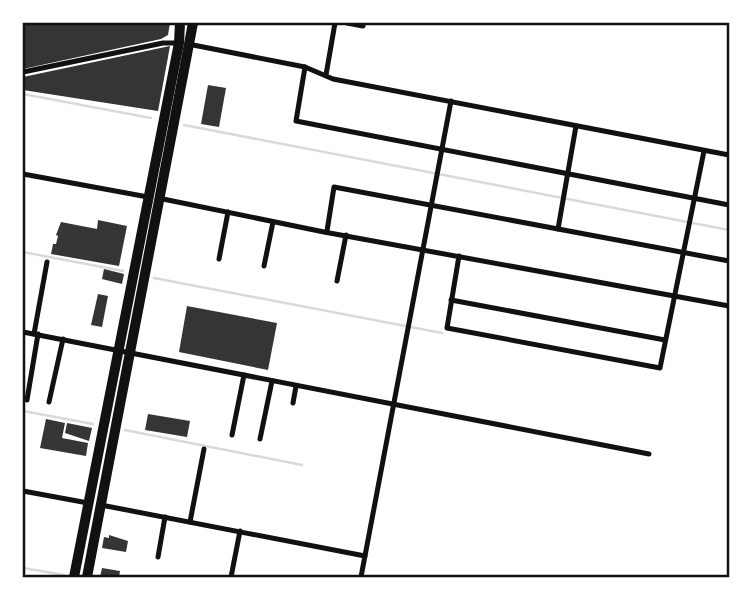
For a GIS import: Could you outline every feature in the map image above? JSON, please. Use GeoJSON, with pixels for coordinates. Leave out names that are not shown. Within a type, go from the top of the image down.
{"type":"FeatureCollection","features":[{"type":"Feature","properties":{"kind":"highway"},"geometry":{"type":"LineString","coordinates":[[154,198],[180,23]]}},
{"type":"Feature","properties":{"kind":"highway"},"geometry":{"type":"LineString","coordinates":[[74,577],[193,23]]}},
{"type":"Feature","properties":{"kind":"highway"},"geometry":{"type":"LineString","coordinates":[[86,577],[101,505],[124,351]]}},
{"type":"Feature","properties":{"kind":"street"},"geometry":{"type":"LineString","coordinates":[[326,75],[335,23]]}},
{"type":"Feature","properties":{"kind":"street"},"geometry":{"type":"LineString","coordinates":[[347,23],[363,26]]}},
{"type":"Feature","properties":{"kind":"street"},"geometry":{"type":"LineString","coordinates":[[23,72],[163,43],[178,43],[305,67],[334,79],[729,155]]}},
{"type":"Feature","properties":{"kind":"street"},"geometry":{"type":"LineString","coordinates":[[305,67],[296,121],[729,205]]}},
{"type":"Feature","properties":{"kind":"street"},"geometry":{"type":"LineString","coordinates":[[361,577],[452,101]]}},
{"type":"Feature","properties":{"kind":"street"},"geometry":{"type":"LineString","coordinates":[[558,229],[576,126]]}},
{"type":"Feature","properties":{"kind":"street"},"geometry":{"type":"LineString","coordinates":[[459,256],[447,328],[660,368],[704,150]]}},
{"type":"Feature","properties":{"kind":"street"},"geometry":{"type":"LineString","coordinates":[[23,174],[729,306]]}},
{"type":"Feature","properties":{"kind":"street"},"geometry":{"type":"LineString","coordinates":[[327,231],[334,187],[729,261]]}},
{"type":"Feature","properties":{"kind":"street"},"geometry":{"type":"LineString","coordinates":[[219,259],[228,212]]}},
{"type":"Feature","properties":{"kind":"street"},"geometry":{"type":"LineString","coordinates":[[264,266],[273,222]]}},
{"type":"Feature","properties":{"kind":"street"},"geometry":{"type":"LineString","coordinates":[[337,281],[346,235]]}},
{"type":"Feature","properties":{"kind":"street"},"geometry":{"type":"LineString","coordinates":[[27,400],[47,262]]}},
{"type":"Feature","properties":{"kind":"street"},"geometry":{"type":"LineString","coordinates":[[451,300],[665,340]]}},
{"type":"Feature","properties":{"kind":"street"},"geometry":{"type":"LineString","coordinates":[[23,332],[649,454]]}},
{"type":"Feature","properties":{"kind":"street"},"geometry":{"type":"LineString","coordinates":[[49,402],[63,339]]}},
{"type":"Feature","properties":{"kind":"street"},"geometry":{"type":"LineString","coordinates":[[232,435],[244,374]]}},
{"type":"Feature","properties":{"kind":"street"},"geometry":{"type":"LineString","coordinates":[[260,439],[272,381]]}},
{"type":"Feature","properties":{"kind":"street"},"geometry":{"type":"LineString","coordinates":[[293,403],[296,386]]}},
{"type":"Feature","properties":{"kind":"street"},"geometry":{"type":"LineString","coordinates":[[190,522],[204,449]]}},
{"type":"Feature","properties":{"kind":"street"},"geometry":{"type":"LineString","coordinates":[[23,491],[88,503]]}},
{"type":"Feature","properties":{"kind":"street"},"geometry":{"type":"LineString","coordinates":[[101,505],[365,556]]}},
{"type":"Feature","properties":{"kind":"street"},"geometry":{"type":"LineString","coordinates":[[158,556],[165,517]]}},
{"type":"Feature","properties":{"kind":"street"},"geometry":{"type":"LineString","coordinates":[[231,577],[240,531]]}},
{"type":"Feature","properties":{"kind":"building"},"geometry":{"type":"Polygon","coordinates":[[[23,23],[170,23],[168,35],[161,39],[23,69],[23,23]]]}},
{"type":"Feature","properties":{"kind":"building"},"geometry":{"type":"Polygon","coordinates":[[[170,46],[158,111],[23,90],[23,77],[170,46]]]}},
{"type":"Feature","properties":{"kind":"building"},"geometry":{"type":"Polygon","coordinates":[[[208,85],[226,88],[219,127],[201,124],[208,85]]]}},
{"type":"Feature","properties":{"kind":"building"},"geometry":{"type":"Polygon","coordinates":[[[98,220],[127,226],[119,266],[51,254],[61,222],[97,229],[98,220]]]}},
{"type":"Feature","properties":{"kind":"building"},"geometry":{"type":"Polygon","coordinates":[[[104,269],[124,274],[122,284],[102,279],[104,269]]]}},
{"type":"Feature","properties":{"kind":"building"},"geometry":{"type":"Polygon","coordinates":[[[98,294],[108,296],[102,327],[91,325],[98,294]]]}},
{"type":"Feature","properties":{"kind":"building"},"geometry":{"type":"Polygon","coordinates":[[[187,306],[277,323],[268,370],[179,352],[187,306]]]}},
{"type":"Feature","properties":{"kind":"building"},"geometry":{"type":"Polygon","coordinates":[[[148,414],[190,421],[187,437],[145,430],[148,414]]]}},
{"type":"Feature","properties":{"kind":"building"},"geometry":{"type":"Polygon","coordinates":[[[46,419],[65,423],[62,438],[88,443],[86,456],[40,448],[46,419]]]}},
{"type":"Feature","properties":{"kind":"building"},"geometry":{"type":"Polygon","coordinates":[[[67,423],[92,428],[89,441],[65,433],[67,423]]]}},
{"type":"Feature","properties":{"kind":"building"},"geometry":{"type":"Polygon","coordinates":[[[109,535],[128,541],[126,552],[102,548],[104,537],[109,538],[109,535]]]}},
{"type":"Feature","properties":{"kind":"building"},"geometry":{"type":"Polygon","coordinates":[[[102,568],[120,571],[119,577],[100,577],[102,568]]]}},
{"type":"Feature","properties":{"kind":"waterway"},"geometry":{"type":"LineString","coordinates":[[23,94],[151,118]]}},
{"type":"Feature","properties":{"kind":"waterway"},"geometry":{"type":"LineString","coordinates":[[184,125],[729,230]]}},
{"type":"Feature","properties":{"kind":"waterway"},"geometry":{"type":"LineString","coordinates":[[23,252],[123,271]]}},
{"type":"Feature","properties":{"kind":"waterway"},"geometry":{"type":"LineString","coordinates":[[154,278],[442,333]]}},
{"type":"Feature","properties":{"kind":"waterway"},"geometry":{"type":"LineString","coordinates":[[23,411],[93,424]]}},
{"type":"Feature","properties":{"kind":"waterway"},"geometry":{"type":"LineString","coordinates":[[125,430],[302,465]]}},
{"type":"Feature","properties":{"kind":"waterway"},"geometry":{"type":"LineString","coordinates":[[23,568],[64,575]]}}]}
